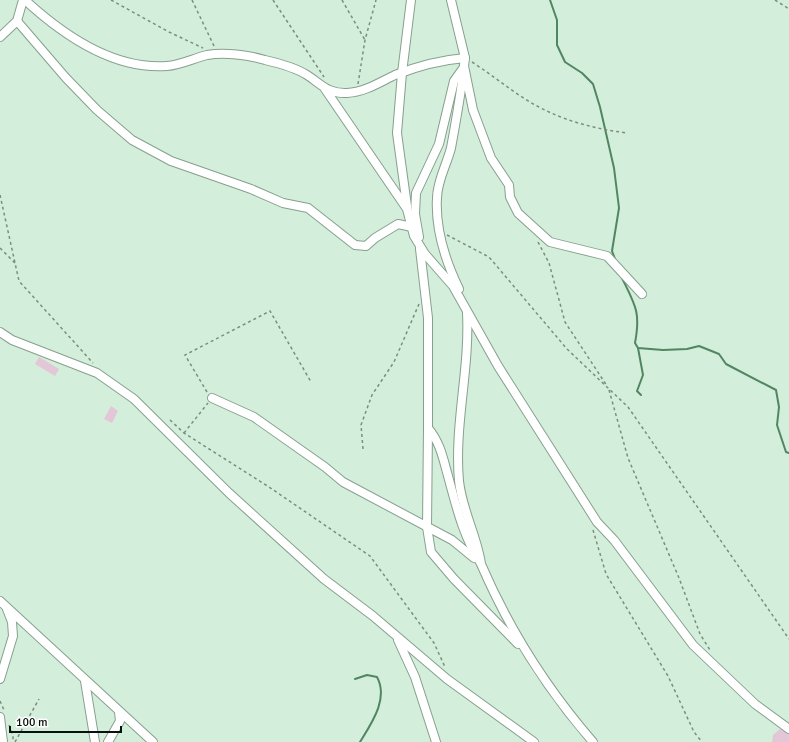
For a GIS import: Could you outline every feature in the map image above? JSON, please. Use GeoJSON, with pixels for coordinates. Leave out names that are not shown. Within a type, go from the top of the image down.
{"type":"FeatureCollection","features":[{"type":"Feature","properties":{"kind":"street"},"geometry":{"type":"LineString","coordinates":[[0,37],[17,21],[24,0],[64,32],[88,47],[120,60],[143,66],[167,66],[208,55],[230,54],[264,60],[307,75],[325,89],[362,146],[407,209]]}},
{"type":"Feature","properties":{"kind":"street"},"geometry":{"type":"LineString","coordinates":[[411,0],[402,73],[398,133],[402,178],[407,209],[412,227],[420,245],[425,254],[453,286],[498,366],[597,522],[614,540],[693,645],[755,704],[789,729]]}},
{"type":"Feature","properties":{"kind":"street"},"geometry":{"type":"LineString","coordinates":[[451,0],[474,110],[491,158],[509,185],[510,197],[518,213],[550,242],[607,256],[642,294]]}},
{"type":"Feature","properties":{"kind":"street"},"geometry":{"type":"LineString","coordinates":[[17,21],[47,58],[97,110],[132,140],[171,162],[251,189],[283,203],[308,208],[355,245],[366,246],[375,238],[398,224],[412,227]]}},
{"type":"Feature","properties":{"kind":"street"},"geometry":{"type":"LineString","coordinates":[[325,89],[347,93],[366,89],[402,73],[442,60],[465,62]]}},
{"type":"Feature","properties":{"kind":"street"},"geometry":{"type":"LineString","coordinates":[[465,62],[459,106],[450,148],[436,196],[438,230],[447,263],[467,310],[468,335],[461,406],[460,482],[464,506],[479,549],[481,564]]}},
{"type":"Feature","properties":{"kind":"street"},"geometry":{"type":"LineString","coordinates":[[465,62],[454,80],[439,144],[416,193],[416,214],[428,318],[427,527],[432,552],[454,579],[524,649]]}},
{"type":"Feature","properties":{"kind":"street"},"geometry":{"type":"LineString","coordinates":[[0,332],[12,340],[97,373],[134,399],[254,517],[324,579],[373,616],[447,679],[534,742]]}},
{"type":"Feature","properties":{"kind":"street"},"geometry":{"type":"LineString","coordinates":[[212,398],[254,416],[325,467],[342,482],[452,540],[481,564]]}},
{"type":"Feature","properties":{"kind":"street"},"geometry":{"type":"LineString","coordinates":[[428,428],[437,439],[459,518],[472,550],[481,564],[524,649],[545,682],[593,742]]}},
{"type":"Feature","properties":{"kind":"street"},"geometry":{"type":"LineString","coordinates":[[0,601],[153,742]]}},
{"type":"Feature","properties":{"kind":"street"},"geometry":{"type":"LineString","coordinates":[[0,679],[13,636],[12,622],[7,608]]}},
{"type":"Feature","properties":{"kind":"street"},"geometry":{"type":"LineString","coordinates":[[397,638],[415,677],[436,742]]}},
{"type":"Feature","properties":{"kind":"street"},"geometry":{"type":"LineString","coordinates":[[84,680],[95,742]]}},
{"type":"Feature","properties":{"kind":"street"},"geometry":{"type":"LineString","coordinates":[[108,742],[120,721],[119,712]]}},
{"type":"Feature","properties":{"kind":"street"},"geometry":{"type":"LineString","coordinates":[[0,717],[3,742]]}},
{"type":"Feature","properties":{"kind":"path"},"geometry":{"type":"LineString","coordinates":[[111,0],[169,32],[204,48]]}},
{"type":"Feature","properties":{"kind":"path"},"geometry":{"type":"LineString","coordinates":[[192,0],[218,55]]}},
{"type":"Feature","properties":{"kind":"path"},"geometry":{"type":"LineString","coordinates":[[273,0],[324,77]]}},
{"type":"Feature","properties":{"kind":"path"},"geometry":{"type":"LineString","coordinates":[[342,0],[365,40]]}},
{"type":"Feature","properties":{"kind":"path"},"geometry":{"type":"LineString","coordinates":[[356,91],[365,40],[376,0]]}},
{"type":"Feature","properties":{"kind":"path"},"geometry":{"type":"LineString","coordinates":[[775,0],[789,9]]}},
{"type":"Feature","properties":{"kind":"path"},"geometry":{"type":"LineString","coordinates":[[465,62],[530,102],[572,122],[605,131],[628,133]]}},
{"type":"Feature","properties":{"kind":"path"},"geometry":{"type":"LineString","coordinates":[[0,195],[19,281],[94,364]]}},
{"type":"Feature","properties":{"kind":"path"},"geometry":{"type":"LineString","coordinates":[[438,230],[489,257],[567,349],[628,407],[789,640]]}},
{"type":"Feature","properties":{"kind":"path"},"geometry":{"type":"LineString","coordinates":[[538,242],[549,263],[565,322],[609,389],[628,458],[679,578],[700,634],[712,654]]}},
{"type":"Feature","properties":{"kind":"path"},"geometry":{"type":"LineString","coordinates":[[0,248],[16,263]]}},
{"type":"Feature","properties":{"kind":"path"},"geometry":{"type":"LineString","coordinates":[[363,449],[361,425],[372,395],[394,362],[419,304]]}},
{"type":"Feature","properties":{"kind":"path"},"geometry":{"type":"LineString","coordinates":[[184,433],[212,398],[185,355],[270,311],[311,382]]}},
{"type":"Feature","properties":{"kind":"path"},"geometry":{"type":"LineString","coordinates":[[170,420],[184,433],[269,487],[370,556],[434,644],[446,670]]}},
{"type":"Feature","properties":{"kind":"path"},"geometry":{"type":"LineString","coordinates":[[593,528],[606,574],[668,676],[694,732],[702,742]]}},
{"type":"Feature","properties":{"kind":"path"},"geometry":{"type":"LineString","coordinates":[[15,742],[39,699]]}},
{"type":"Feature","properties":{"kind":"building"},"geometry":{"type":"Polygon","coordinates":[[[39,357],[59,369],[55,376],[35,364],[39,357]]]}},
{"type":"Feature","properties":{"kind":"building"},"geometry":{"type":"Polygon","coordinates":[[[111,406],[118,411],[112,423],[104,419],[111,406]]]}},
{"type":"Feature","properties":{"kind":"building"},"geometry":{"type":"Polygon","coordinates":[[[780,729],[789,734],[789,742],[772,742],[773,735],[780,729]]]}},
{"type":"Feature","properties":{"kind":"waterway"},"geometry":{"type":"LineString","coordinates":[[550,0],[557,20],[557,45],[565,62],[582,73],[593,84],[600,107],[614,168],[619,208],[612,251],[615,259]]}},
{"type":"Feature","properties":{"kind":"waterway"},"geometry":{"type":"LineString","coordinates":[[621,276],[636,308],[637,332],[635,343],[638,348],[663,350],[687,349],[699,346],[719,354],[726,364],[776,390],[779,407],[777,425],[786,452],[789,453]]}},
{"type":"Feature","properties":{"kind":"waterway"},"geometry":{"type":"LineString","coordinates":[[638,348],[643,375],[637,391],[641,395]]}},
{"type":"Feature","properties":{"kind":"waterway"},"geometry":{"type":"LineString","coordinates":[[355,679],[367,675],[377,677],[381,694],[377,711],[360,742]]}}]}
